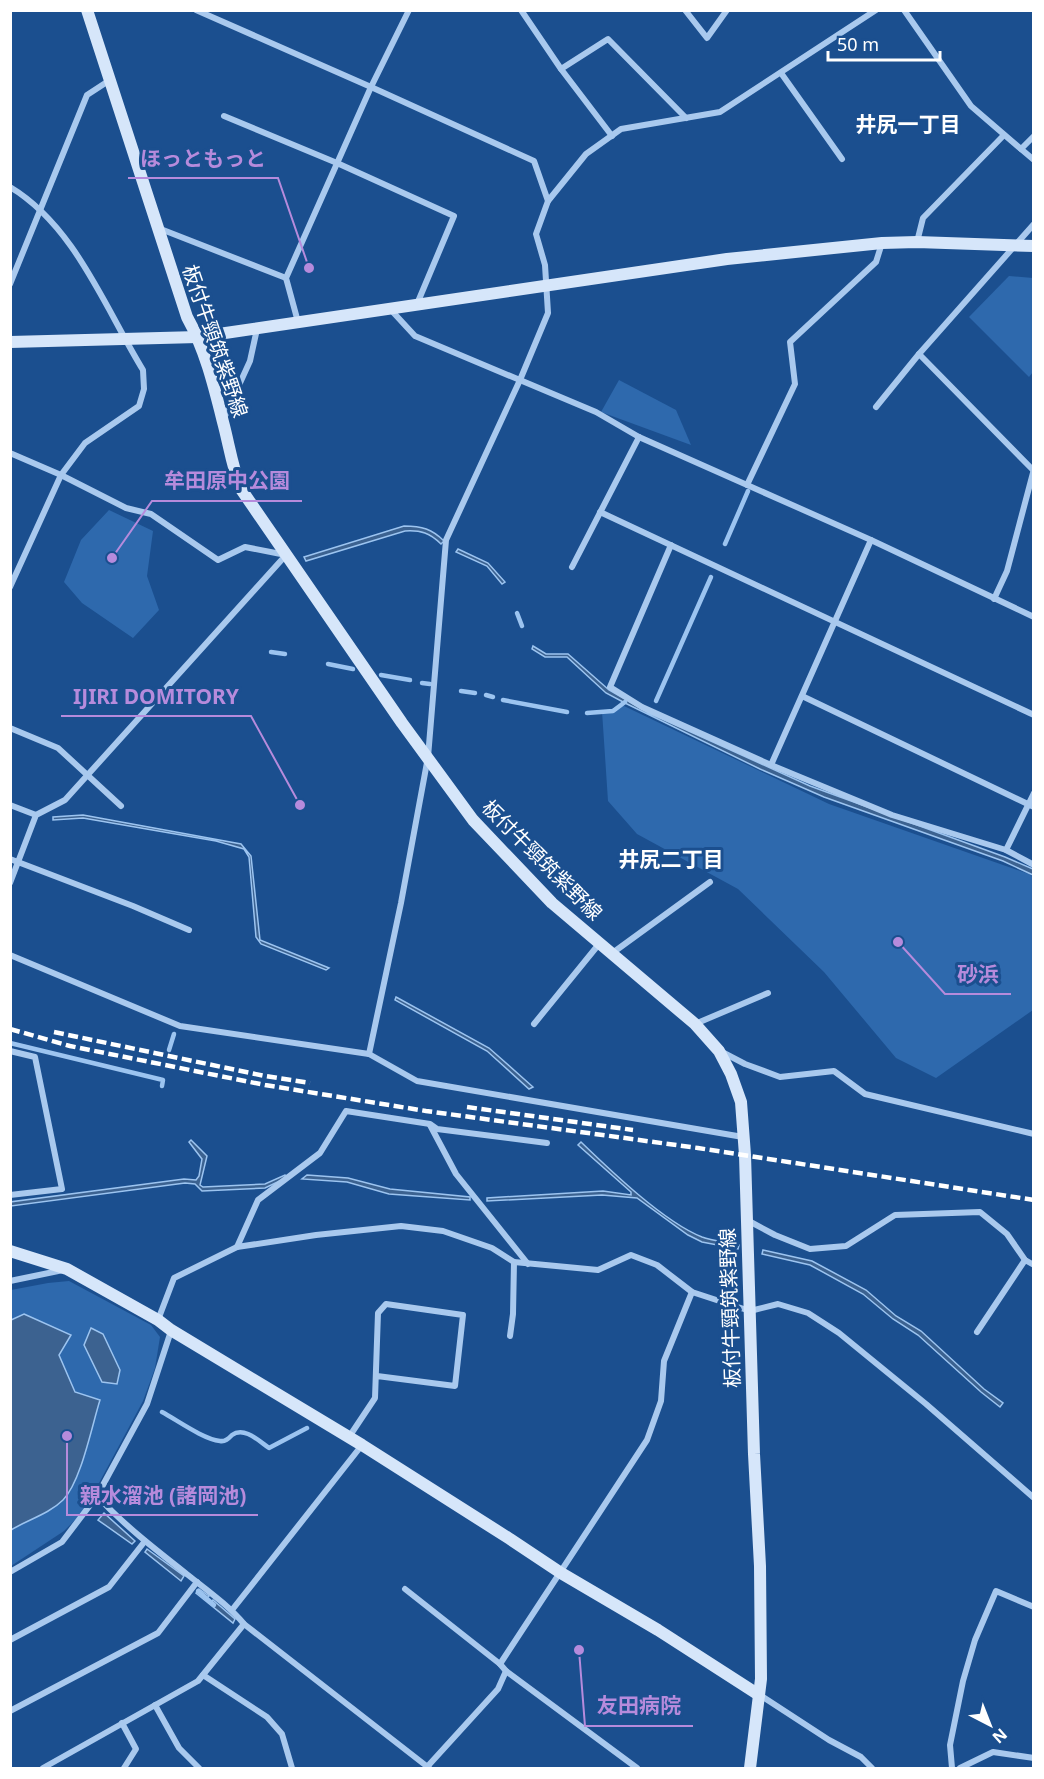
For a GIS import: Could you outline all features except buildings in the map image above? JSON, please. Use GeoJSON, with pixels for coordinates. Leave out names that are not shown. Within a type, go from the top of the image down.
{"type":"FeatureCollection","features":[{"type":"Feature","properties":{"kind":"main road","name":"板付牛頸筑紫野線"},"geometry":{"type":"LineString","coordinates":[[87,10],[156,227],[187,317],[198,337],[241,489],[459,803],[486,835],[552,903],[695,1024],[719,1051],[731,1074],[741,1102],[760,1566],[761,1679],[750,1768]]}},
{"type":"Feature","properties":{"kind":"main road"},"geometry":{"type":"LineString","coordinates":[[10,342],[198,337],[727,259],[882,243],[1034,246]]}},
{"type":"Feature","properties":{"kind":"main road"},"geometry":{"type":"LineString","coordinates":[[10,1251],[67,1269],[158,1320],[362,1445],[561,1573],[658,1630],[759,1695]]}},
{"type":"Feature","properties":{"kind":"street"},"geometry":{"type":"LineString","coordinates":[[196,10],[534,161],[548,201]]}},
{"type":"Feature","properties":{"kind":"street"},"geometry":{"type":"LineString","coordinates":[[298,323],[286,278],[370,87],[409,10]]}},
{"type":"Feature","properties":{"kind":"street"},"geometry":{"type":"LineString","coordinates":[[521,10],[561,69],[612,136]]}},
{"type":"Feature","properties":{"kind":"street"},"geometry":{"type":"LineString","coordinates":[[685,10],[707,38],[727,10]]}},
{"type":"Feature","properties":{"kind":"street"},"geometry":{"type":"LineString","coordinates":[[369,1054],[401,903],[428,757],[446,540],[520,381],[548,313],[545,265],[536,234],[548,201],[586,154],[621,129],[720,112],[876,10]]}},
{"type":"Feature","properties":{"kind":"street"},"geometry":{"type":"LineString","coordinates":[[904,10],[970,106],[1034,160]]}},
{"type":"Feature","properties":{"kind":"street"},"geometry":{"type":"LineString","coordinates":[[561,69],[608,39],[686,118]]}},
{"type":"Feature","properties":{"kind":"street"},"geometry":{"type":"LineString","coordinates":[[781,73],[842,159]]}},
{"type":"Feature","properties":{"kind":"street"},"geometry":{"type":"LineString","coordinates":[[10,284],[87,94],[110,80]]}},
{"type":"Feature","properties":{"kind":"street"},"geometry":{"type":"LineString","coordinates":[[224,116],[454,216],[417,305]]}},
{"type":"Feature","properties":{"kind":"street"},"geometry":{"type":"LineString","coordinates":[[917,242],[923,218],[1004,135]]}},
{"type":"Feature","properties":{"kind":"street"},"geometry":{"type":"LineString","coordinates":[[1021,149],[1034,136]]}},
{"type":"Feature","properties":{"kind":"street"},"geometry":{"type":"LineString","coordinates":[[10,187],[40,209],[83,262],[143,370],[144,389],[139,406],[85,443],[61,475],[10,587]]}},
{"type":"Feature","properties":{"kind":"street"},"geometry":{"type":"LineString","coordinates":[[876,407],[919,354],[1034,224]]}},
{"type":"Feature","properties":{"kind":"street"},"geometry":{"type":"LineString","coordinates":[[156,227],[286,278]]}},
{"type":"Feature","properties":{"kind":"street"},"geometry":{"type":"LineString","coordinates":[[747,485],[795,384],[790,342],[876,262],[882,243]]}},
{"type":"Feature","properties":{"kind":"street"},"geometry":{"type":"LineString","coordinates":[[391,309],[415,336],[596,412],[639,437],[871,540],[1034,617]]}},
{"type":"Feature","properties":{"kind":"street"},"geometry":{"type":"LineString","coordinates":[[223,420],[250,361],[257,329]]}},
{"type":"Feature","properties":{"kind":"street"},"geometry":{"type":"LineString","coordinates":[[919,354],[1033,470],[1007,571],[994,599]]}},
{"type":"Feature","properties":{"kind":"street"},"geometry":{"type":"LineString","coordinates":[[572,567],[639,437]]}},
{"type":"Feature","properties":{"kind":"street"},"geometry":{"type":"LineString","coordinates":[[10,453],[61,475],[126,508],[152,514],[218,560],[245,548],[286,555]]}},
{"type":"Feature","properties":{"kind":"street"},"geometry":{"type":"LineString","coordinates":[[600,512],[1034,715]]}},
{"type":"Feature","properties":{"kind":"street"},"geometry":{"type":"LineString","coordinates":[[771,765],[871,540]]}},
{"type":"Feature","properties":{"kind":"street"},"geometry":{"type":"LineString","coordinates":[[671,545],[610,687],[642,706],[771,765],[892,815],[1006,850],[1034,865]]}},
{"type":"Feature","properties":{"kind":"street"},"geometry":{"type":"LineString","coordinates":[[10,884],[36,815],[65,800],[286,555]]}},
{"type":"Feature","properties":{"kind":"street"},"geometry":{"type":"LineString","coordinates":[[802,696],[1031,805]]}},
{"type":"Feature","properties":{"kind":"street"},"geometry":{"type":"LineString","coordinates":[[10,728],[58,748],[121,806]]}},
{"type":"Feature","properties":{"kind":"street"},"geometry":{"type":"LineString","coordinates":[[1006,850],[1031,805],[1034,793]]}},
{"type":"Feature","properties":{"kind":"street"},"geometry":{"type":"LineString","coordinates":[[10,805],[36,815]]}},
{"type":"Feature","properties":{"kind":"street"},"geometry":{"type":"LineString","coordinates":[[10,859],[189,930]]}},
{"type":"Feature","properties":{"kind":"street"},"geometry":{"type":"LineString","coordinates":[[611,954],[710,882]]}},
{"type":"Feature","properties":{"kind":"street"},"geometry":{"type":"LineString","coordinates":[[534,1024],[599,944]]}},
{"type":"Feature","properties":{"kind":"street"},"geometry":{"type":"LineString","coordinates":[[10,955],[180,1026],[369,1054],[417,1080],[743,1137]]}},
{"type":"Feature","properties":{"kind":"street"},"geometry":{"type":"LineString","coordinates":[[695,1024],[768,993]]}},
{"type":"Feature","properties":{"kind":"street"},"geometry":{"type":"LineString","coordinates":[[10,1050],[35,1057],[62,1189],[10,1195]]}},
{"type":"Feature","properties":{"kind":"street"},"geometry":{"type":"LineString","coordinates":[[719,1051],[780,1077],[834,1071],[865,1094],[1034,1134]]}},
{"type":"Feature","properties":{"kind":"street"},"geometry":{"type":"LineString","coordinates":[[237,1247],[258,1200],[320,1153],[346,1111],[430,1124],[437,1129],[547,1143]]}},
{"type":"Feature","properties":{"kind":"street"},"geometry":{"type":"LineString","coordinates":[[430,1124],[456,1174],[528,1264]]}},
{"type":"Feature","properties":{"kind":"street"},"geometry":{"type":"LineString","coordinates":[[747,1220],[775,1235],[810,1249],[846,1246],[895,1215],[980,1212],[1007,1234],[1025,1260],[1034,1265]]}},
{"type":"Feature","properties":{"kind":"street"},"geometry":{"type":"LineString","coordinates":[[158,1320],[174,1278],[237,1247],[316,1234],[401,1226],[443,1231],[492,1248],[514,1262],[598,1270],[631,1255],[657,1265],[692,1292],[750,1311],[778,1304],[808,1313],[839,1333],[882,1368],[1034,1498]]}},
{"type":"Feature","properties":{"kind":"street"},"geometry":{"type":"LineString","coordinates":[[977,1332],[1025,1260]]}},
{"type":"Feature","properties":{"kind":"street"},"geometry":{"type":"LineString","coordinates":[[510,1336],[513,1314],[514,1262]]}},
{"type":"Feature","properties":{"kind":"street"},"geometry":{"type":"LineString","coordinates":[[10,1281],[67,1269]]}},
{"type":"Feature","properties":{"kind":"street"},"geometry":{"type":"LineString","coordinates":[[500,1664],[647,1440],[661,1401],[664,1361],[692,1292]]}},
{"type":"Feature","properties":{"kind":"street"},"geometry":{"type":"LineString","coordinates":[[349,1437],[375,1398],[378,1313],[386,1304],[463,1315],[455,1386],[376,1376]]}},
{"type":"Feature","properties":{"kind":"street"},"geometry":{"type":"LineString","coordinates":[[10,1572],[62,1542],[97,1496],[147,1404],[171,1330]]}},
{"type":"Feature","properties":{"kind":"street"},"geometry":{"type":"LineString","coordinates":[[232,1610],[362,1445]]}},
{"type":"Feature","properties":{"kind":"street"},"geometry":{"type":"LineString","coordinates":[[97,1496],[145,1541],[232,1610],[244,1624],[428,1768],[498,1689],[506,1671]]}},
{"type":"Feature","properties":{"kind":"street"},"geometry":{"type":"LineString","coordinates":[[10,1640],[109,1587],[145,1541]]}},
{"type":"Feature","properties":{"kind":"street"},"geometry":{"type":"LineString","coordinates":[[10,1712],[158,1633],[197,1582]]}},
{"type":"Feature","properties":{"kind":"street"},"geometry":{"type":"LineString","coordinates":[[405,1589],[506,1671],[637,1768]]}},
{"type":"Feature","properties":{"kind":"street"},"geometry":{"type":"LineString","coordinates":[[952,1768],[950,1745],[963,1681],[975,1640],[996,1591],[1034,1607]]}},
{"type":"Feature","properties":{"kind":"street"},"geometry":{"type":"LineString","coordinates":[[43,1768],[198,1681],[244,1624]]}},
{"type":"Feature","properties":{"kind":"street"},"geometry":{"type":"LineString","coordinates":[[203,1675],[267,1717],[282,1734],[292,1768]]}},
{"type":"Feature","properties":{"kind":"street"},"geometry":{"type":"LineString","coordinates":[[759,1695],[829,1740],[861,1757],[872,1768]]}},
{"type":"Feature","properties":{"kind":"street"},"geometry":{"type":"LineString","coordinates":[[155,1705],[178,1748],[199,1768]]}},
{"type":"Feature","properties":{"kind":"street"},"geometry":{"type":"LineString","coordinates":[[122,1723],[136,1749],[124,1768]]}},
{"type":"Feature","properties":{"kind":"street"},"geometry":{"type":"LineString","coordinates":[[960,1768],[993,1752],[1034,1758]]}},
{"type":"Feature","properties":{"kind":"shaded area"},"geometry":{"type":"Polygon","coordinates":[[[1009,276],[1033,278],[1033,372],[1029,377],[969,317],[1009,276]]]}},
{"type":"Feature","properties":{"kind":"shaded area"},"geometry":{"type":"Polygon","coordinates":[[[619,380],[676,410],[691,445],[601,412],[619,380]]]}},
{"type":"Feature","properties":{"kind":"shaded area"},"geometry":{"type":"Polygon","coordinates":[[[109,510],[153,531],[147,576],[159,610],[133,638],[82,603],[64,582],[81,540],[109,510]]]}},
{"type":"Feature","properties":{"kind":"shaded area"},"geometry":{"type":"Polygon","coordinates":[[[404,526],[426,529],[444,541],[441,544],[425,533],[405,531],[306,561],[304,557],[404,526]]]}},
{"type":"Feature","properties":{"kind":"shaded area"},"geometry":{"type":"Polygon","coordinates":[[[458,549],[488,563],[505,582],[502,584],[487,566],[456,552],[458,549]]]}},
{"type":"Feature","properties":{"kind":"shaded area"},"geometry":{"type":"Polygon","coordinates":[[[533,646],[546,654],[568,654],[609,690],[649,713],[810,786],[1005,857],[1033,869],[1033,875],[1003,861],[824,797],[760,769],[606,693],[567,657],[545,657],[532,649],[533,646]]]}},
{"type":"Feature","properties":{"kind":"shaded area"},"geometry":{"type":"Polygon","coordinates":[[[624,706],[829,804],[1029,874],[1034,878],[1033,1010],[936,1078],[896,1058],[824,972],[738,889],[637,834],[608,801],[602,711],[624,706]]]}},
{"type":"Feature","properties":{"kind":"shaded area"},"geometry":{"type":"Polygon","coordinates":[[[83,815],[241,844],[251,856],[260,940],[329,968],[326,970],[261,944],[256,937],[249,857],[244,849],[216,841],[83,818],[53,820],[53,817],[83,815]]]}},
{"type":"Feature","properties":{"kind":"shaded area"},"geometry":{"type":"Polygon","coordinates":[[[396,997],[489,1048],[533,1087],[529,1089],[487,1051],[395,1000],[396,997]]]}},
{"type":"Feature","properties":{"kind":"shaded area"},"geometry":{"type":"Polygon","coordinates":[[[191,1140],[207,1156],[200,1185],[203,1187],[265,1184],[285,1175],[286,1178],[265,1188],[202,1191],[195,1184],[185,1183],[11,1206],[10,1202],[184,1179],[196,1180],[202,1159],[189,1142],[191,1140]]]}},
{"type":"Feature","properties":{"kind":"shaded area"},"geometry":{"type":"Polygon","coordinates":[[[581,1142],[638,1195],[671,1220],[702,1237],[739,1245],[738,1249],[702,1242],[688,1235],[637,1198],[602,1195],[487,1201],[487,1198],[603,1191],[631,1195],[631,1192],[578,1145],[581,1142]]]}},
{"type":"Feature","properties":{"kind":"shaded area"},"geometry":{"type":"Polygon","coordinates":[[[307,1175],[348,1178],[390,1189],[470,1197],[470,1200],[389,1194],[347,1182],[302,1179],[307,1175]]]}},
{"type":"Feature","properties":{"kind":"shaded area"},"geometry":{"type":"Polygon","coordinates":[[[763,1250],[812,1261],[866,1290],[896,1316],[921,1331],[984,1389],[1003,1403],[1000,1407],[918,1335],[893,1319],[863,1294],[810,1265],[762,1254],[763,1250]]]}},
{"type":"Feature","properties":{"kind":"shaded area"},"geometry":{"type":"Polygon","coordinates":[[[69,1281],[151,1325],[160,1337],[155,1368],[143,1401],[84,1511],[64,1531],[11,1566],[11,1290],[69,1281]]]}},
{"type":"Feature","properties":{"kind":"shaded area"},"geometry":{"type":"Polygon","coordinates":[[[24,1314],[71,1335],[59,1355],[75,1392],[100,1400],[81,1467],[69,1492],[51,1509],[11,1530],[11,1320],[24,1314]]]}},
{"type":"Feature","properties":{"kind":"shaded area"},"geometry":{"type":"Polygon","coordinates":[[[91,1328],[103,1334],[120,1370],[117,1384],[102,1382],[84,1345],[91,1328]]]}},
{"type":"Feature","properties":{"kind":"shaded area"},"geometry":{"type":"Polygon","coordinates":[[[104,1513],[135,1541],[132,1544],[98,1520],[104,1513]]]}},
{"type":"Feature","properties":{"kind":"shaded area"},"geometry":{"type":"Polygon","coordinates":[[[147,1549],[184,1576],[181,1581],[145,1552],[147,1549]]]}},
{"type":"Feature","properties":{"kind":"shaded area"},"geometry":{"type":"Polygon","coordinates":[[[199,1589],[209,1596],[206,1599],[210,1603],[213,1600],[235,1619],[233,1623],[196,1593],[199,1589]]]}},
{"type":"Feature","properties":{"kind":"waterway"},"geometry":{"type":"LineString","coordinates":[[725,544],[748,491]]}},
{"type":"Feature","properties":{"kind":"waterway"},"geometry":{"type":"LineString","coordinates":[[656,701],[711,577]]}},
{"type":"Feature","properties":{"kind":"waterway"},"geometry":{"type":"LineString","coordinates":[[517,613],[522,626]]}},
{"type":"Feature","properties":{"kind":"waterway"},"geometry":{"type":"LineString","coordinates":[[271,652],[285,654]]}},
{"type":"Feature","properties":{"kind":"waterway"},"geometry":{"type":"LineString","coordinates":[[328,664],[353,669]]}},
{"type":"Feature","properties":{"kind":"waterway"},"geometry":{"type":"LineString","coordinates":[[381,675],[410,680]]}},
{"type":"Feature","properties":{"kind":"waterway"},"geometry":{"type":"LineString","coordinates":[[422,683],[430,684]]}},
{"type":"Feature","properties":{"kind":"waterway"},"geometry":{"type":"LineString","coordinates":[[461,691],[475,693]]}},
{"type":"Feature","properties":{"kind":"waterway"},"geometry":{"type":"LineString","coordinates":[[486,695],[493,697]]}},
{"type":"Feature","properties":{"kind":"waterway"},"geometry":{"type":"LineString","coordinates":[[503,700],[567,712]]}},
{"type":"Feature","properties":{"kind":"waterway"},"geometry":{"type":"LineString","coordinates":[[587,713],[613,711],[625,702]]}},
{"type":"Feature","properties":{"kind":"waterway"},"geometry":{"type":"LineString","coordinates":[[169,1050],[174,1034]]}},
{"type":"Feature","properties":{"kind":"waterway"},"geometry":{"type":"LineString","coordinates":[[10,1043],[163,1080],[162,1086]]}},
{"type":"Feature","properties":{"kind":"waterway"},"geometry":{"type":"LineString","coordinates":[[162,1412],[213,1440],[224,1441],[241,1432],[251,1435],[269,1448],[307,1428]]}},
{"type":"Feature","properties":{"kind":"waterway"},"geometry":{"type":"LineString","coordinates":[[198,1591],[214,1605]]}},
{"type":"Feature","properties":{"kind":"railway"},"geometry":{"type":"LineString","coordinates":[[10,1029],[70,1046],[265,1085],[426,1111],[698,1148],[1034,1200]]}},
{"type":"Feature","properties":{"kind":"railway"},"geometry":{"type":"LineString","coordinates":[[54,1032],[265,1076],[310,1083]]}},
{"type":"Feature","properties":{"kind":"railway"},"geometry":{"type":"LineString","coordinates":[[467,1107],[633,1130]]}},
{"type":"Feature","properties":{"kind":"place","name":"ほっともっと"},"geometry":{"type":"Point","coordinates":[309,268]}},
{"type":"Feature","properties":{"kind":"place","name":"牟田原中公園"},"geometry":{"type":"Point","coordinates":[112,558]}},
{"type":"Feature","properties":{"kind":"place","name":"IJIRI DOMITORY"},"geometry":{"type":"Point","coordinates":[300,805]}},
{"type":"Feature","properties":{"kind":"place","name":"砂浜"},"geometry":{"type":"Point","coordinates":[898,942]}},
{"type":"Feature","properties":{"kind":"place","name":"親水溜池 (諸岡池)"},"geometry":{"type":"Point","coordinates":[67,1436]}},
{"type":"Feature","properties":{"kind":"place","name":"友田病院"},"geometry":{"type":"Point","coordinates":[579,1650]}},
{"type":"Feature","properties":{"kind":"district","name":"井尻一丁目"},"geometry":{"type":"Point","coordinates":[908,125]}},
{"type":"Feature","properties":{"kind":"district","name":"井尻二丁目"},"geometry":{"type":"Point","coordinates":[671,860]}}]}
